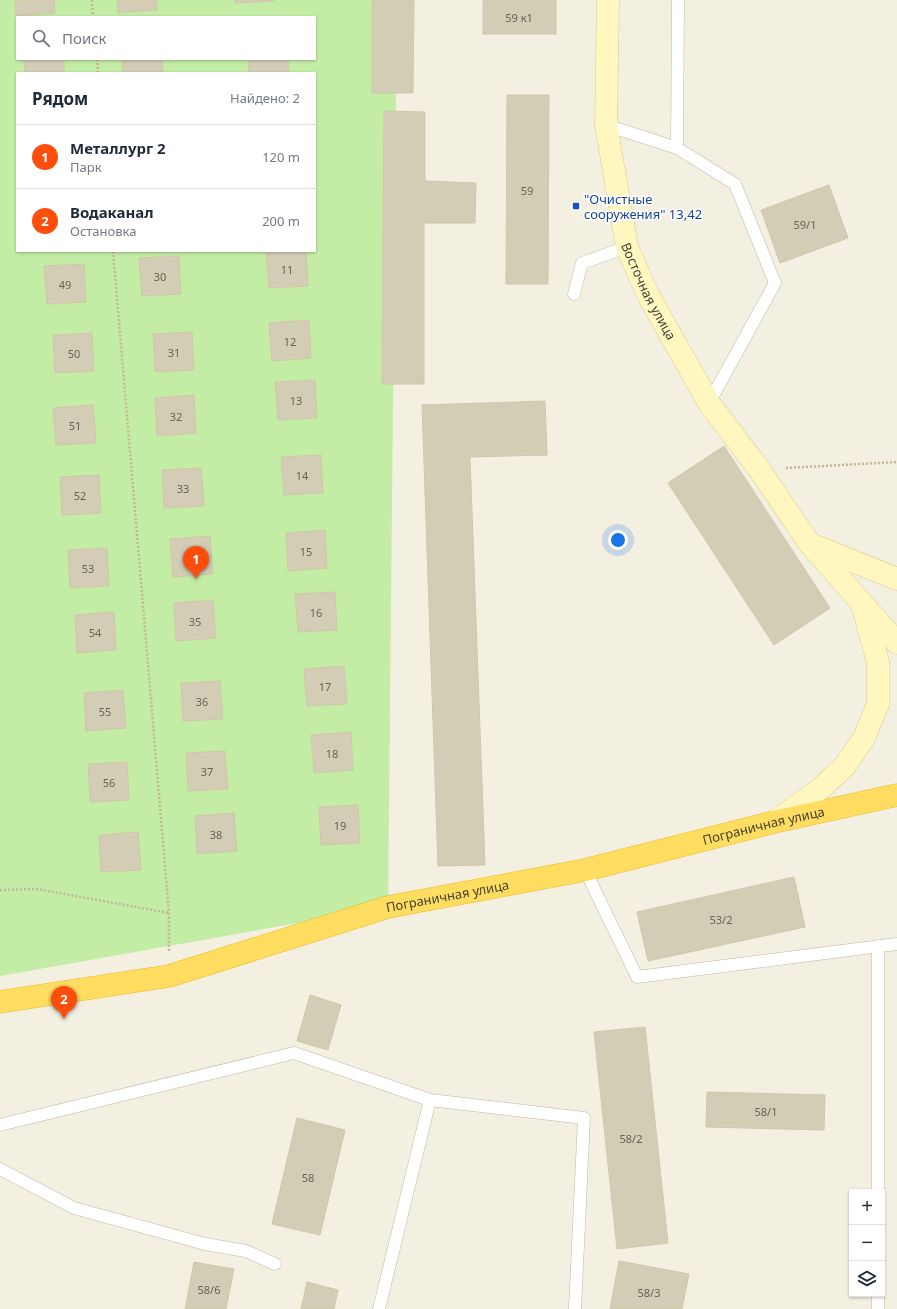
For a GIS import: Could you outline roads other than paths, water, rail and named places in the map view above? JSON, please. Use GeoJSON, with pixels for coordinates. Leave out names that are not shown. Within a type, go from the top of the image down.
{"type":"FeatureCollection","features":[{"type":"Feature","properties":{"kind":"highway","name":"Пограничная улица"},"geometry":{"type":"LineString","coordinates":[[0,1002],[170,976],[388,907],[585,870],[774,822],[897,795]]}},
{"type":"Feature","properties":{"kind":"main road","name":"Восточная улица"},"geometry":{"type":"LineString","coordinates":[[608,0],[606,125],[627,247],[648,295],[709,403],[759,470],[809,543],[897,643]]}},
{"type":"Feature","properties":{"kind":"main road"},"geometry":{"type":"LineString","coordinates":[[809,543],[897,579]]}},
{"type":"Feature","properties":{"kind":"main road"},"geometry":{"type":"LineString","coordinates":[[774,822],[820,788],[844,767],[864,738],[878,704],[878,662],[862,603]]}},
{"type":"Feature","properties":{"kind":"lane"},"geometry":{"type":"LineString","coordinates":[[677,148],[678,0]]}},
{"type":"Feature","properties":{"kind":"lane"},"geometry":{"type":"LineString","coordinates":[[606,125],[677,148],[735,184],[774,283],[709,403]]}},
{"type":"Feature","properties":{"kind":"lane"},"geometry":{"type":"LineString","coordinates":[[574,294],[582,263],[627,247]]}},
{"type":"Feature","properties":{"kind":"lane"},"geometry":{"type":"LineString","coordinates":[[585,870],[637,977],[897,944]]}},
{"type":"Feature","properties":{"kind":"lane"},"geometry":{"type":"LineString","coordinates":[[878,946],[878,1189]]}},
{"type":"Feature","properties":{"kind":"lane"},"geometry":{"type":"LineString","coordinates":[[0,1125],[294,1053],[430,1100],[584,1118],[574,1309]]}},
{"type":"Feature","properties":{"kind":"lane"},"geometry":{"type":"LineString","coordinates":[[380,1309],[430,1100]]}},
{"type":"Feature","properties":{"kind":"lane"},"geometry":{"type":"LineString","coordinates":[[0,1169],[74,1208],[205,1244],[246,1252],[275,1264]]}},
{"type":"Feature","properties":{"kind":"lane"},"geometry":{"type":"LineString","coordinates":[[878,1297],[878,1309]]}},
{"type":"Feature","properties":{"kind":"place","name":"\"Очистные сооружения\" 13,42"},"geometry":{"type":"Point","coordinates":[576,206]}},
{"type":"Feature","properties":{"kind":"place","name":"Металлург 2"},"geometry":{"type":"Point","coordinates":[196,579]}},
{"type":"Feature","properties":{"kind":"place","name":"Водаканал"},"geometry":{"type":"Point","coordinates":[64,1019]}}]}
